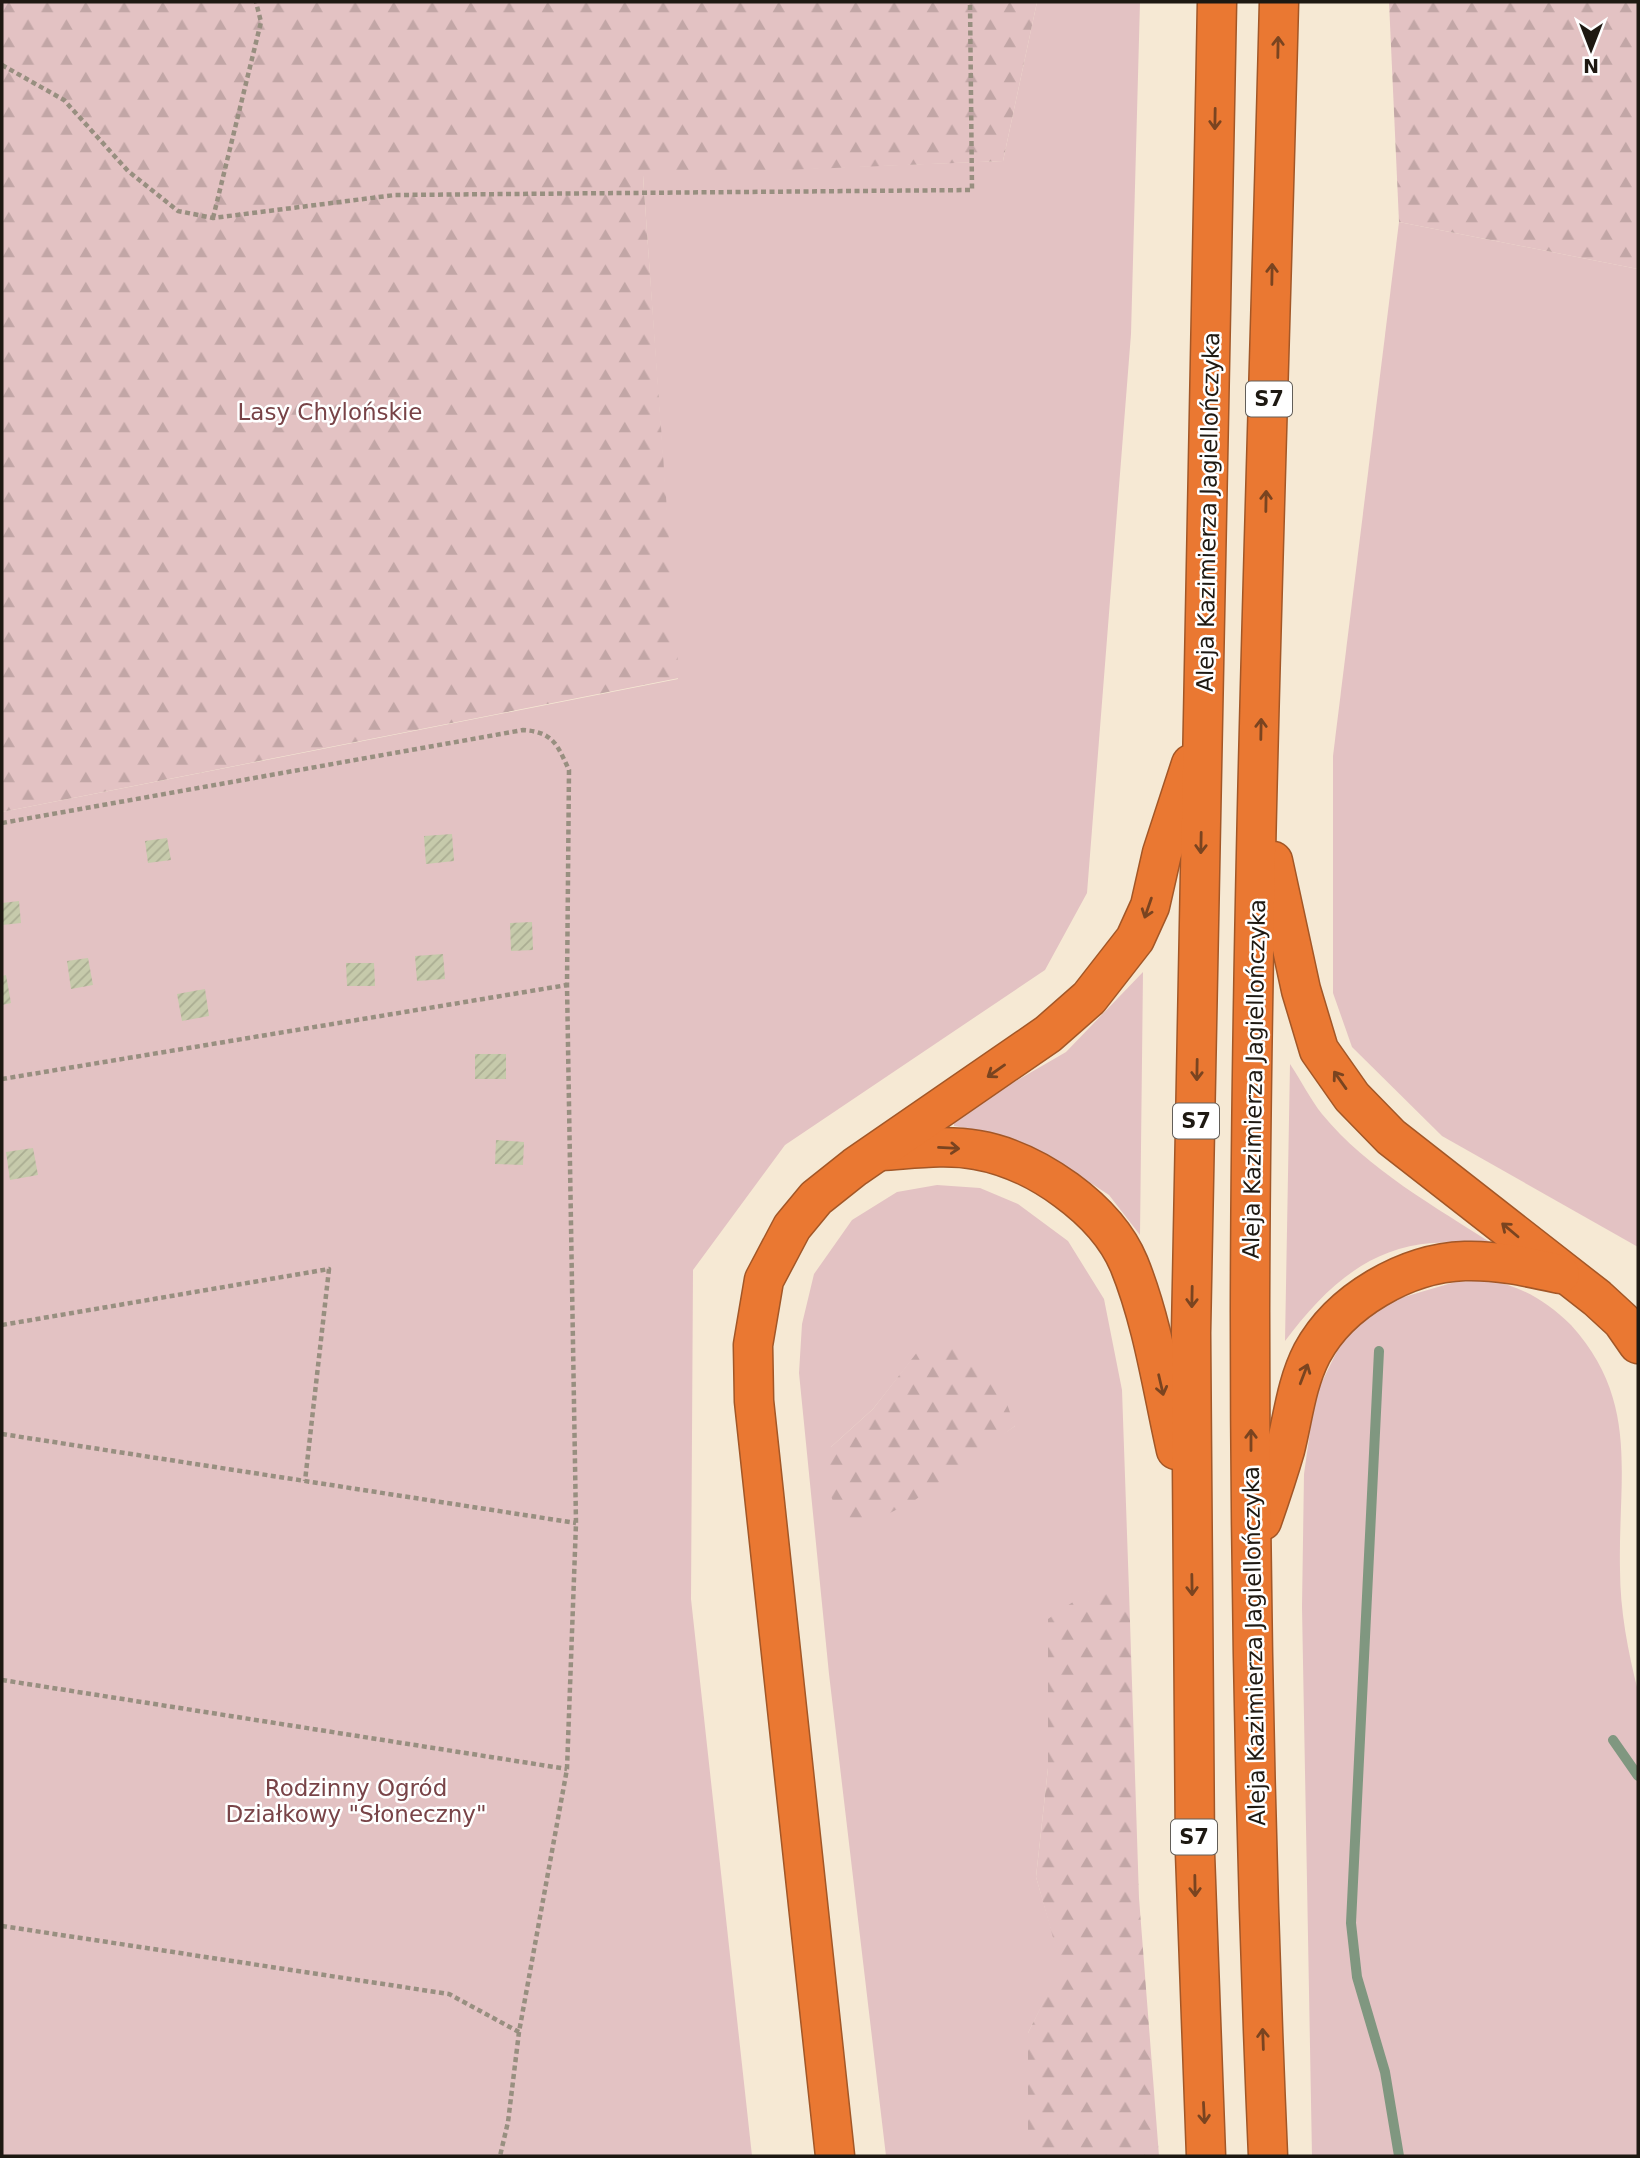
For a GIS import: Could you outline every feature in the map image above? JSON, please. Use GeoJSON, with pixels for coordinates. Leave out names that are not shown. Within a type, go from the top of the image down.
{"type":"FeatureCollection","features":[{"type":"Feature","properties":{"kind":"highway","name":"Aleja Kazimierza Jagiellończyka"},"geometry":{"type":"LineString","coordinates":[[1206,2156],[1195,1853],[1191,1333],[1217,2]]}},
{"type":"Feature","properties":{"kind":"highway","name":"Aleja Kazimierza Jagiellończyka"},"geometry":{"type":"LineString","coordinates":[[1268,2156],[1251,1557],[1251,1307],[1259,797],[1279,2]]}},
{"type":"Feature","properties":{"kind":"highway"},"geometry":{"type":"LineString","coordinates":[[835,2156],[754,1401],[753,1345],[764,1280],[792,1227],[816,1198],[1048,1034],[1089,998],[1115,967],[1135,939],[1150,906],[1162,853],[1204,725]]}},
{"type":"Feature","properties":{"kind":"highway"},"geometry":{"type":"LineString","coordinates":[[1259,797],[1301,990],[1319,1050],[1352,1097],[1391,1137],[1486,1209],[1562,1274],[1597,1298],[1622,1321],[1638,1344]]}},
{"type":"Feature","properties":{"kind":"highway"},"geometry":{"type":"LineString","coordinates":[[881,1151],[938,1147],[978,1150],[1021,1166],[1066,1189],[1101,1220],[1128,1261],[1143,1303],[1191,1517]]}},
{"type":"Feature","properties":{"kind":"highway"},"geometry":{"type":"LineString","coordinates":[[1251,1557],[1285,1449],[1296,1393],[1312,1353],[1337,1318],[1387,1283],[1412,1272],[1462,1261],[1502,1262],[1562,1274]]}},
{"type":"Feature","properties":{"kind":"path"},"geometry":{"type":"LineString","coordinates":[[213,218],[261,22],[256,2]]}},
{"type":"Feature","properties":{"kind":"path"},"geometry":{"type":"LineString","coordinates":[[2,65],[64,100],[128,171],[178,211],[213,218],[395,195],[972,190],[970,2]]}},
{"type":"Feature","properties":{"kind":"path"},"geometry":{"type":"LineString","coordinates":[[2,822],[523,730],[543,732],[557,745],[569,770],[567,985],[576,1522],[567,1769],[519,2032],[509,2122],[500,2156]]}},
{"type":"Feature","properties":{"kind":"path"},"geometry":{"type":"LineString","coordinates":[[2,1079],[567,985]]}},
{"type":"Feature","properties":{"kind":"path"},"geometry":{"type":"LineString","coordinates":[[2,1325],[329,1269],[305,1481]]}},
{"type":"Feature","properties":{"kind":"path"},"geometry":{"type":"LineString","coordinates":[[2,1434],[576,1522]]}},
{"type":"Feature","properties":{"kind":"path"},"geometry":{"type":"LineString","coordinates":[[2,1680],[567,1769]]}},
{"type":"Feature","properties":{"kind":"path"},"geometry":{"type":"LineString","coordinates":[[2,1926],[449,1994],[519,2032]]}},
{"type":"Feature","properties":{"kind":"green space","name":"Lasy Chylońskie"},"geometry":{"type":"Polygon","coordinates":[[[2,2],[1037,2],[1003,161],[643,176],[679,678],[2,812],[2,2]]]}},
{"type":"Feature","properties":{"kind":"green space","name":"Rodzinny Ogród Działkowy \"Słoneczny\""},"geometry":{"type":"Polygon","coordinates":[[[1037,2],[1140,2],[1131,334],[1087,893],[1045,970],[785,1145],[693,1270],[691,1599],[752,2156],[2,2156],[2,812],[678,679],[643,175],[1003,161],[1037,2]]]}},
{"type":"Feature","properties":{"kind":"green space"},"geometry":{"type":"Polygon","coordinates":[[[1389,2],[1638,2],[1638,269],[1399,222],[1389,2]]]}},
{"type":"Feature","properties":{"kind":"green space"},"geometry":{"type":"Polygon","coordinates":[[[1399,222],[1638,269],[1638,1247],[1442,1136],[1352,1047],[1333,993],[1333,756],[1399,222]]]}},
{"type":"Feature","properties":{"kind":"green space"},"geometry":{"type":"Polygon","coordinates":[[[1143,972],[1140,1235],[1109,1195],[1051,1157],[988,1132],[954,1126],[954,1117],[1066,1052],[1143,972]]]}},
{"type":"Feature","properties":{"kind":"green space"},"geometry":{"type":"Polygon","coordinates":[[[1290,1064],[1322,1114],[1360,1153],[1427,1202],[1496,1246],[1432,1243],[1408,1247],[1366,1263],[1330,1290],[1285,1341],[1290,1064]]]}},
{"type":"Feature","properties":{"kind":"green space"},"geometry":{"type":"Polygon","coordinates":[[[937,1185],[980,1188],[1018,1204],[1068,1241],[1104,1299],[1122,1390],[1129,1591],[1089,1591],[1048,1768],[1036,1877],[1062,1966],[1028,2033],[1028,2156],[886,2156],[829,1674],[799,1373],[802,1324],[814,1274],[852,1220],[897,1192],[937,1185]],[[918,1352],[873,1409],[831,1447],[973,1454],[1015,1426],[918,1352]]]}},
{"type":"Feature","properties":{"kind":"green space"},"geometry":{"type":"Polygon","coordinates":[[[1489,1280],[1533,1296],[1571,1325],[1593,1354],[1607,1382],[1621,1440],[1621,1600],[1638,1691],[1638,2156],[1312,2156],[1302,1607],[1304,1474],[1315,1396],[1341,1343],[1367,1313],[1397,1299],[1455,1282],[1489,1280]]]}},
{"type":"Feature","properties":{"kind":"green space"},"geometry":{"type":"Polygon","coordinates":[[[947,1343],[975,1351],[1000,1385],[1015,1426],[915,1500],[861,1528],[836,1508],[824,1480],[831,1447],[873,1409],[918,1351],[947,1343]]]}},
{"type":"Feature","properties":{"kind":"green space"},"geometry":{"type":"Polygon","coordinates":[[[1089,1591],[1129,1591],[1139,1898],[1159,2156],[1028,2156],[1028,2033],[1061,1966],[1036,1877],[1048,1768],[1048,1619],[1089,1591]]]}},
{"type":"Feature","properties":{"kind":"building"},"geometry":{"type":"Polygon","coordinates":[[[452,834],[454,861],[426,864],[424,836],[452,834]]]}},
{"type":"Feature","properties":{"kind":"building"},"geometry":{"type":"Polygon","coordinates":[[[167,838],[171,860],[148,863],[145,841],[167,838]]]}},
{"type":"Feature","properties":{"kind":"building"},"geometry":{"type":"Polygon","coordinates":[[[19,901],[21,923],[2,925],[2,903],[19,901]]]}},
{"type":"Feature","properties":{"kind":"building"},"geometry":{"type":"Polygon","coordinates":[[[532,922],[533,950],[511,951],[510,923],[532,922]]]}},
{"type":"Feature","properties":{"kind":"building"},"geometry":{"type":"Polygon","coordinates":[[[443,954],[445,979],[417,981],[415,956],[443,954]]]}},
{"type":"Feature","properties":{"kind":"building"},"geometry":{"type":"Polygon","coordinates":[[[88,958],[93,985],[71,989],[67,961],[88,958]]]}},
{"type":"Feature","properties":{"kind":"building"},"geometry":{"type":"Polygon","coordinates":[[[346,963],[374,963],[375,986],[347,986],[346,963]]]}},
{"type":"Feature","properties":{"kind":"building"},"geometry":{"type":"Polygon","coordinates":[[[6,975],[11,1003],[2,1005],[2,976],[6,975]]]}},
{"type":"Feature","properties":{"kind":"building"},"geometry":{"type":"Polygon","coordinates":[[[205,989],[209,1016],[182,1021],[177,994],[205,989]]]}},
{"type":"Feature","properties":{"kind":"building"},"geometry":{"type":"Polygon","coordinates":[[[475,1054],[506,1054],[506,1079],[475,1079],[475,1054]]]}},
{"type":"Feature","properties":{"kind":"building"},"geometry":{"type":"Polygon","coordinates":[[[496,1140],[524,1142],[523,1165],[495,1164],[496,1140]]]}},
{"type":"Feature","properties":{"kind":"building"},"geometry":{"type":"Polygon","coordinates":[[[33,1148],[38,1175],[10,1180],[6,1152],[33,1148]]]}},
{"type":"Feature","properties":{"kind":"waterway"},"geometry":{"type":"LineString","coordinates":[[1379,1351],[1351,1923],[1357,1977],[1385,2072],[1399,2156]]}},
{"type":"Feature","properties":{"kind":"waterway"},"geometry":{"type":"LineString","coordinates":[[1613,1740],[1638,1776]]}}]}
